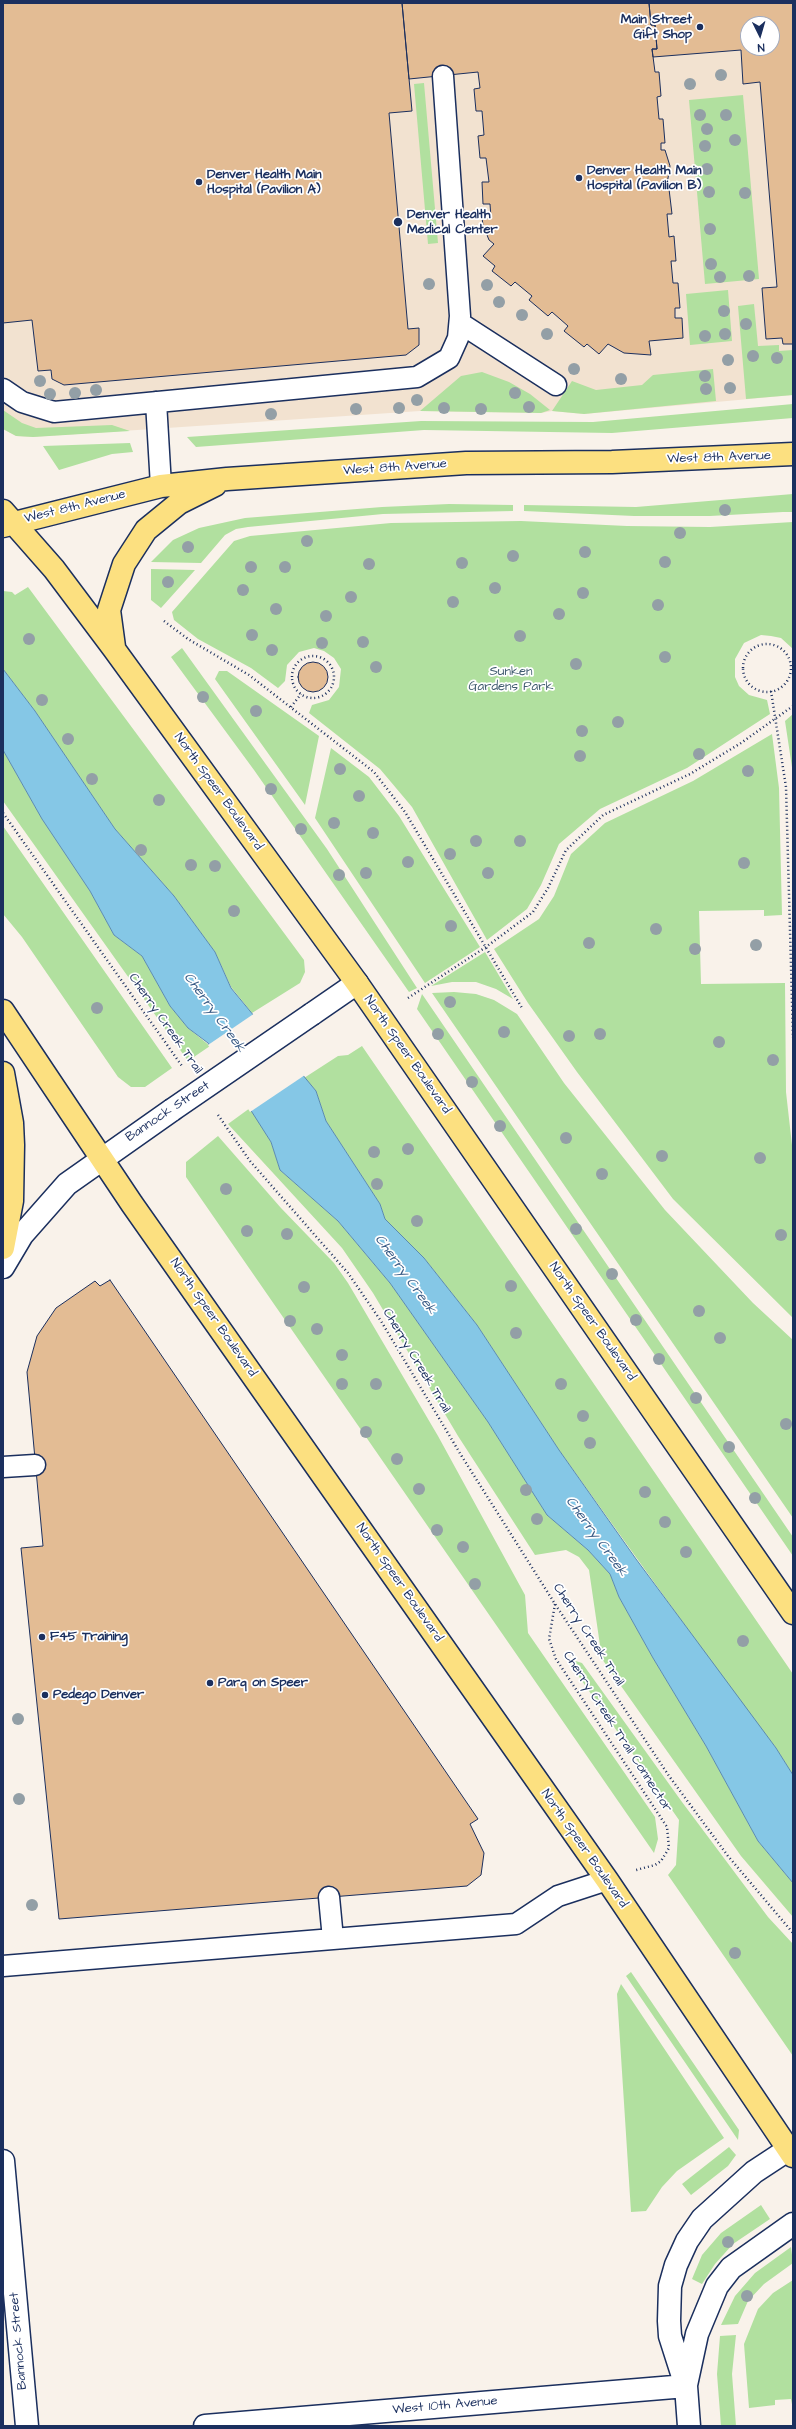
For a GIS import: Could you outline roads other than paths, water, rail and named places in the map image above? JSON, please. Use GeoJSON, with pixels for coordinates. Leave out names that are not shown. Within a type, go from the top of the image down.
{"type":"FeatureCollection","features":[{"type":"Feature","properties":{"kind":"main road","name":"West 8th Avenue"},"geometry":{"type":"LineString","coordinates":[[6,520],[161,486],[227,479],[466,463],[612,462],[793,454]]}},
{"type":"Feature","properties":{"kind":"main road"},"geometry":{"type":"LineString","coordinates":[[114,649],[109,610],[124,564],[146,530],[179,503],[227,479]]}},
{"type":"Feature","properties":{"kind":"main road","name":"North Speer Boulevard"},"geometry":{"type":"LineString","coordinates":[[6,520],[54,569],[358,983],[793,1613]]}},
{"type":"Feature","properties":{"kind":"main road","name":"North Speer Boulevard"},"geometry":{"type":"LineString","coordinates":[[3,1011],[101,1158],[607,1880],[791,2153]]}},
{"type":"Feature","properties":{"kind":"main road"},"geometry":{"type":"LineString","coordinates":[[3,1073],[12,1123],[13,1145],[12,1201],[3,1248]]}},
{"type":"Feature","properties":{"kind":"street","name":"Bannock Street"},"geometry":{"type":"LineString","coordinates":[[3,1266],[22,1235],[43,1209],[67,1184],[101,1158],[358,983]]}},
{"type":"Feature","properties":{"kind":"street"},"geometry":{"type":"LineString","coordinates":[[689,2426],[686,2386],[670,2336],[668,2321],[670,2292],[676,2265],[687,2241],[702,2219],[742,2182],[791,2153]]}},
{"type":"Feature","properties":{"kind":"street","name":"Bannock Street"},"geometry":{"type":"LineString","coordinates":[[3,2161],[27,2426]]}},
{"type":"Feature","properties":{"kind":"street"},"geometry":{"type":"LineString","coordinates":[[686,2386],[697,2334],[707,2306],[717,2286],[731,2268],[793,2224]]}},
{"type":"Feature","properties":{"kind":"street","name":"West 10th Avenue"},"geometry":{"type":"LineString","coordinates":[[205,2426],[366,2419],[686,2386]]}},
{"type":"Feature","properties":{"kind":"lane"},"geometry":{"type":"LineString","coordinates":[[3,389],[22,402],[54,412],[417,377],[449,358],[458,338],[460,323],[443,76]]}},
{"type":"Feature","properties":{"kind":"lane"},"geometry":{"type":"LineString","coordinates":[[460,323],[556,385]]}},
{"type":"Feature","properties":{"kind":"lane"},"geometry":{"type":"LineString","coordinates":[[156,402],[161,486]]}},
{"type":"Feature","properties":{"kind":"lane"},"geometry":{"type":"LineString","coordinates":[[3,1467],[35,1465]]}},
{"type":"Feature","properties":{"kind":"lane"},"geometry":{"type":"LineString","coordinates":[[3,1966],[516,1924],[558,1896],[607,1880]]}},
{"type":"Feature","properties":{"kind":"lane"},"geometry":{"type":"LineString","coordinates":[[329,1897],[333,1939]]}},
{"type":"Feature","properties":{"kind":"water","name":"Cherry Creek"},"geometry":{"type":"Polygon","coordinates":[[[3,669],[35,711],[115,829],[174,896],[215,952],[231,988],[316,1091],[326,1121],[380,1204],[385,1219],[424,1258],[477,1325],[559,1450],[636,1559],[776,1748],[793,1775],[793,1883],[758,1841],[706,1746],[653,1658],[619,1597],[610,1574],[588,1550],[547,1515],[488,1422],[390,1283],[338,1221],[280,1170],[271,1142],[208,1043],[188,1028],[170,1006],[142,956],[114,935],[90,891],[42,819],[3,750],[3,669]]]}},
{"type":"Feature","properties":{"kind":"place","name":"Main Street Gift Shop"},"geometry":{"type":"Point","coordinates":[700,27]}},
{"type":"Feature","properties":{"kind":"place","name":"Denver Health Main Hospital (Pavilion B)"},"geometry":{"type":"Point","coordinates":[579,178]}},
{"type":"Feature","properties":{"kind":"place","name":"Denver Health Main Hospital (Pavilion A)"},"geometry":{"type":"Point","coordinates":[199,182]}},
{"type":"Feature","properties":{"kind":"place","name":"Denver Health Medical Center"},"geometry":{"type":"Point","coordinates":[398,222]}},
{"type":"Feature","properties":{"kind":"place","name":"F45 Training"},"geometry":{"type":"Point","coordinates":[42,1637]}},
{"type":"Feature","properties":{"kind":"place","name":"Parq on Speer"},"geometry":{"type":"Point","coordinates":[210,1683]}},
{"type":"Feature","properties":{"kind":"place","name":"Pedego Denver"},"geometry":{"type":"Point","coordinates":[45,1695]}},
{"type":"Feature","properties":{"kind":"park label","name":"Sunken Gardens Park"},"geometry":{"type":"Point","coordinates":[511,680]}}]}
